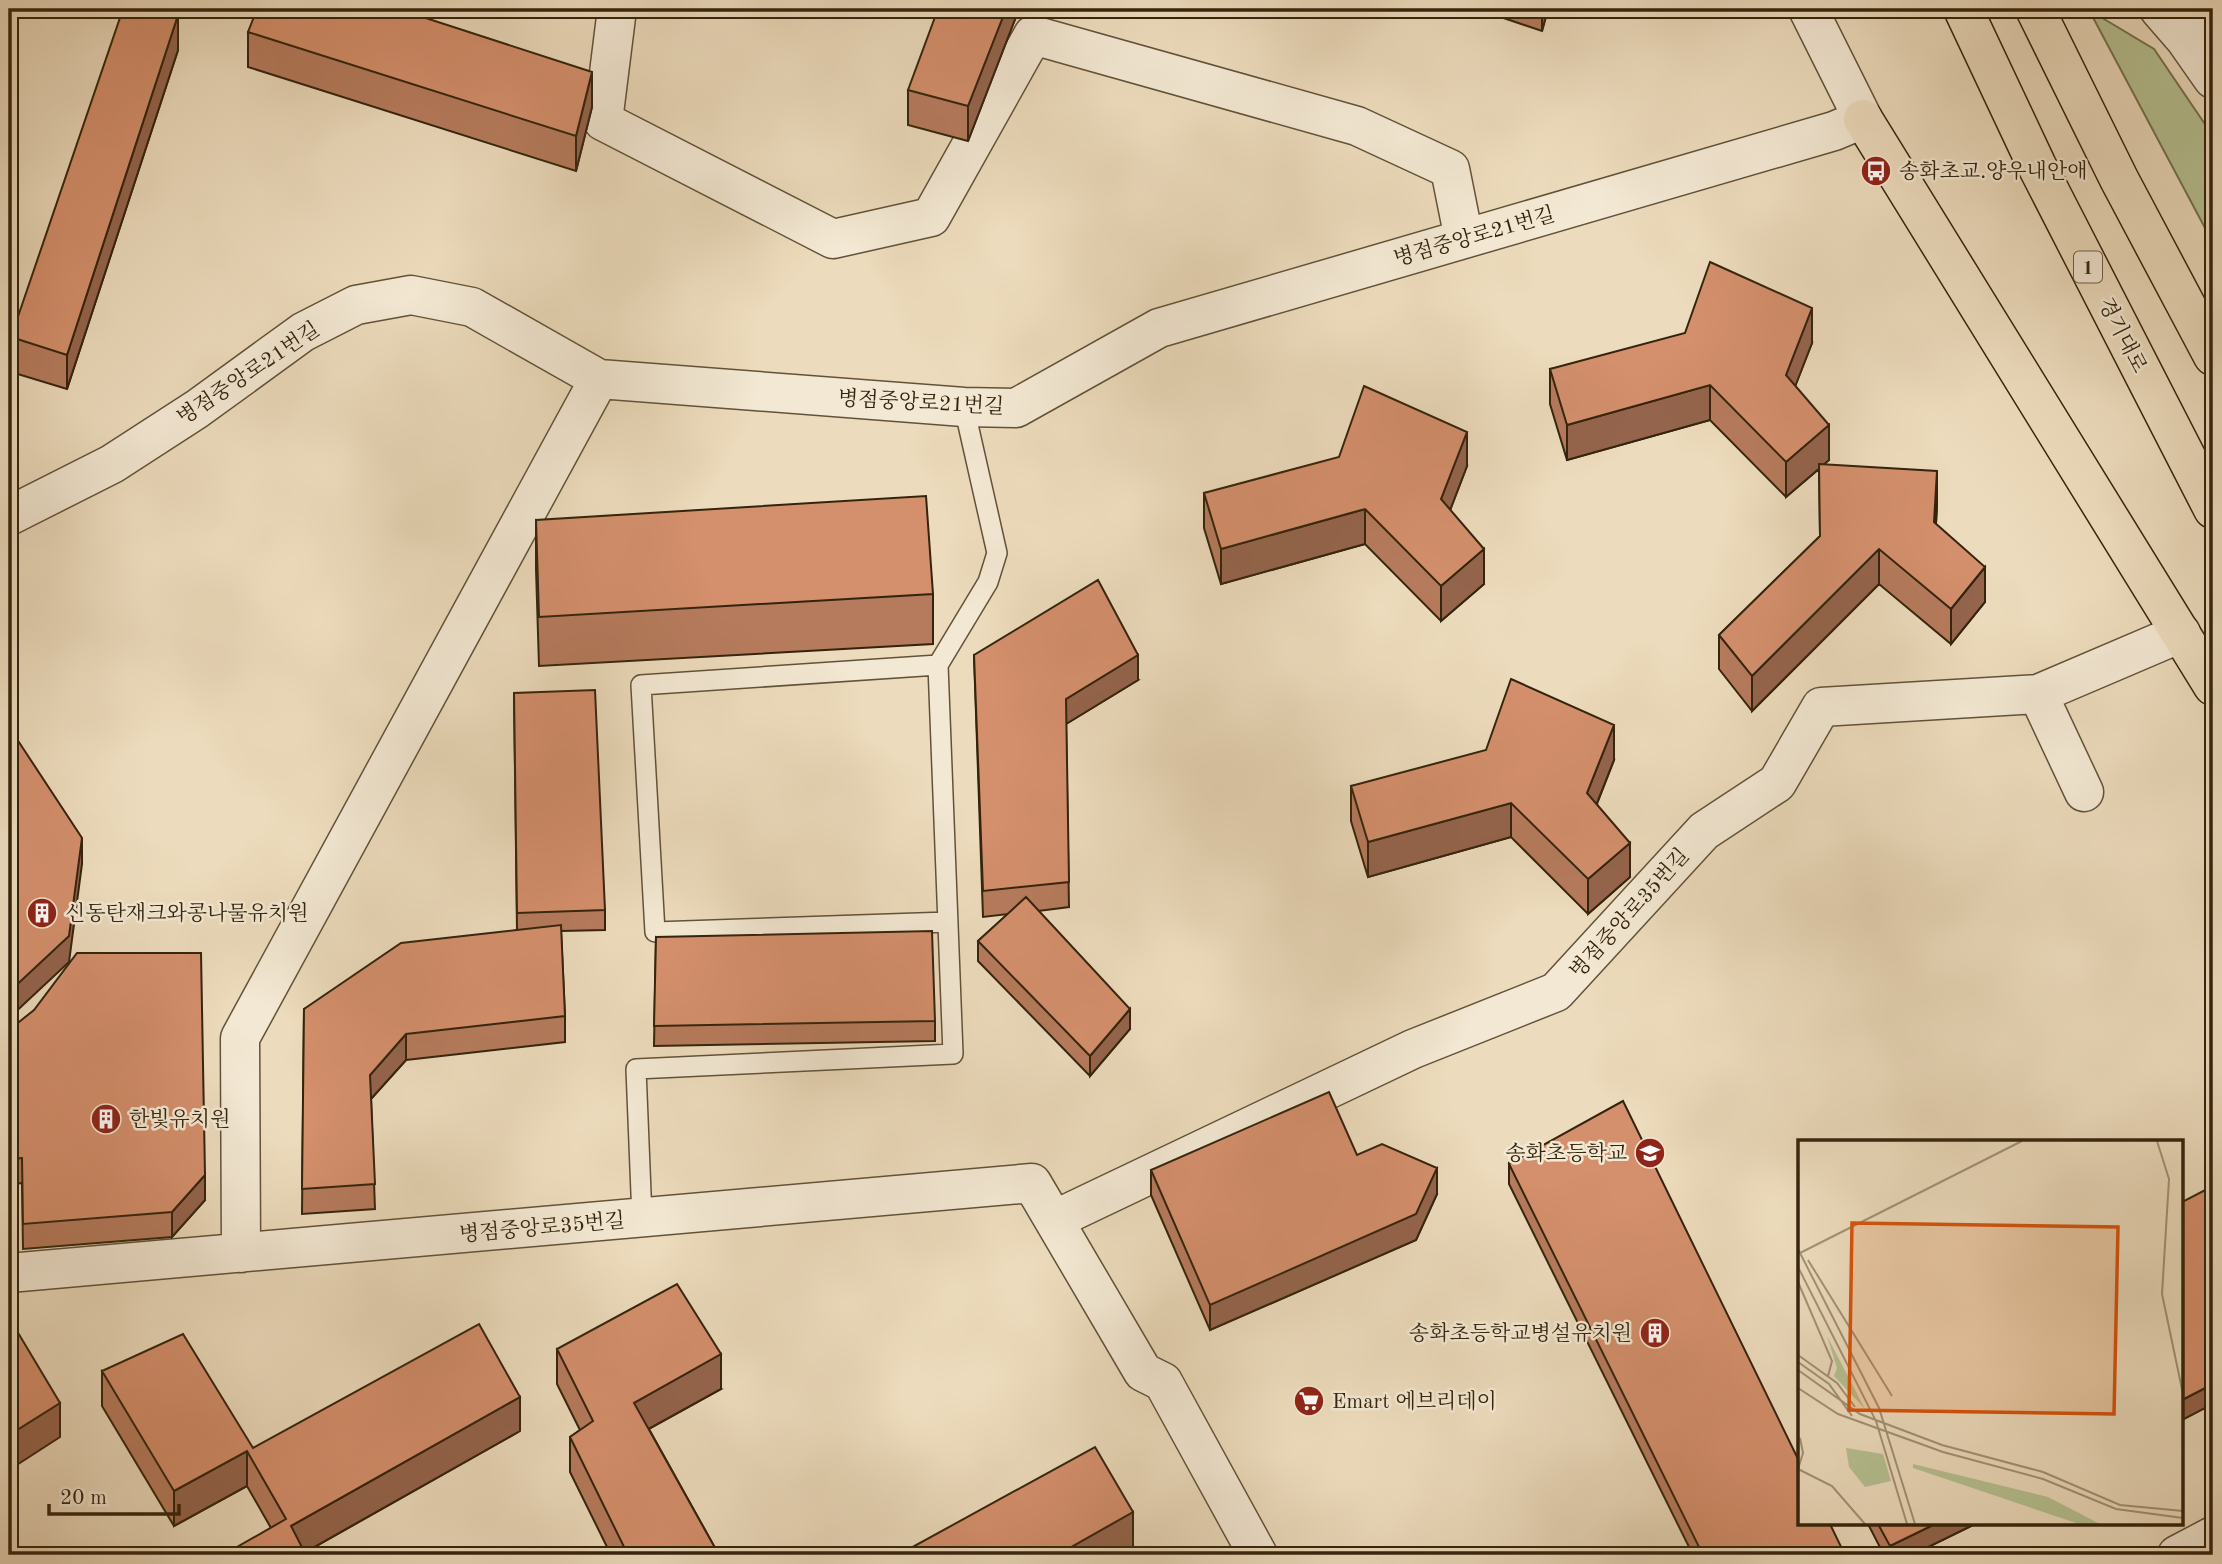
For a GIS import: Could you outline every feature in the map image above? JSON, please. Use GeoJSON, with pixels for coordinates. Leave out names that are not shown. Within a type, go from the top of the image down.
{"type":"FeatureCollection","features":[{"type":"Feature","properties":{"kind":"main road"},"geometry":{"type":"LineString","coordinates":[[2035,9],[2058,60],[2213,356]]}},
{"type":"Feature","properties":{"kind":"main road","name":"경기대로"},"geometry":{"type":"LineString","coordinates":[[1966,16],[2164,419],[2213,509]]}},
{"type":"Feature","properties":{"kind":"main road"},"geometry":{"type":"LineString","coordinates":[[1863,119],[2213,686]]}},
{"type":"Feature","properties":{"kind":"street"},"geometry":{"type":"LineString","coordinates":[[617,9],[603,121],[833,239],[931,217],[1033,34],[1357,126],[1450,169],[1464,239]]}},
{"type":"Feature","properties":{"kind":"street"},"geometry":{"type":"LineString","coordinates":[[1808,9],[1863,119]]}},
{"type":"Feature","properties":{"kind":"street"},"geometry":{"type":"LineString","coordinates":[[2159,9],[2185,39],[2213,79]]}},
{"type":"Feature","properties":{"kind":"street"},"geometry":{"type":"LineString","coordinates":[[2193,9],[2213,23]]}},
{"type":"Feature","properties":{"kind":"street","name":"병점중앙로21번길"},"geometry":{"type":"LineString","coordinates":[[9,516],[112,464],[197,409],[303,332],[356,305],[411,295],[472,307],[599,379],[964,407],[1016,408],[1159,328],[1834,131],[1863,119]]}},
{"type":"Feature","properties":{"kind":"street"},"geometry":{"type":"LineString","coordinates":[[241,1253],[240,1038],[599,379]]}},
{"type":"Feature","properties":{"kind":"street","name":"병점중앙로35번길"},"geometry":{"type":"LineString","coordinates":[[1054,1220],[1413,1049],[1556,992],[1704,831],[1776,783],[1821,707],[2038,694],[2182,633]]}},
{"type":"Feature","properties":{"kind":"street"},"geometry":{"type":"LineString","coordinates":[[2038,694],[2084,792]]}},
{"type":"Feature","properties":{"kind":"street","name":"병점중앙로35번길"},"geometry":{"type":"LineString","coordinates":[[9,1273],[1032,1183],[1143,1372],[1163,1382],[1258,1555]]}},
{"type":"Feature","properties":{"kind":"street"},"geometry":{"type":"LineString","coordinates":[[2177,1555],[2213,1536]]}},
{"type":"Feature","properties":{"kind":"lane"},"geometry":{"type":"LineString","coordinates":[[642,1218],[636,1069],[953,1054],[937,665],[988,582],[997,552],[964,407]]}},
{"type":"Feature","properties":{"kind":"lane"},"geometry":{"type":"LineString","coordinates":[[937,665],[641,685],[655,932],[948,922]]}},
{"type":"Feature","properties":{"kind":"green space"},"geometry":{"type":"Polygon","coordinates":[[[2089,10],[2154,49],[2213,136],[2213,243],[2089,10]]]}},
{"type":"Feature","properties":{"kind":"building"},"geometry":{"type":"Polygon","coordinates":[[[123,9],[146,9],[178,15],[67,355],[11,337],[123,9]]]}},
{"type":"Feature","properties":{"kind":"building"},"geometry":{"type":"Polygon","coordinates":[[[257,9],[398,9],[592,72],[576,136],[248,32],[257,9]]]}},
{"type":"Feature","properties":{"kind":"building"},"geometry":{"type":"Polygon","coordinates":[[[938,9],[1006,9],[968,106],[908,90],[938,9]]]}},
{"type":"Feature","properties":{"kind":"building"},"geometry":{"type":"Polygon","coordinates":[[[1710,262],[1812,308],[1786,375],[1829,425],[1786,462],[1710,385],[1567,425],[1550,369],[1685,333],[1710,262]]]}},
{"type":"Feature","properties":{"kind":"building"},"geometry":{"type":"Polygon","coordinates":[[[1364,386],[1467,432],[1441,499],[1484,549],[1441,586],[1365,509],[1221,549],[1204,493],[1339,457],[1364,386]]]}},
{"type":"Feature","properties":{"kind":"building"},"geometry":{"type":"Polygon","coordinates":[[[1819,464],[1937,471],[1934,522],[1985,567],[1951,609],[1879,549],[1752,676],[1719,635],[1820,536],[1819,464]]]}},
{"type":"Feature","properties":{"kind":"building"},"geometry":{"type":"Polygon","coordinates":[[[926,496],[933,594],[539,617],[536,520],[926,496]]]}},
{"type":"Feature","properties":{"kind":"building"},"geometry":{"type":"Polygon","coordinates":[[[1098,580],[1138,655],[1066,699],[1069,882],[983,891],[974,655],[1098,580]]]}},
{"type":"Feature","properties":{"kind":"building"},"geometry":{"type":"Polygon","coordinates":[[[1511,679],[1614,725],[1587,793],[1630,843],[1588,879],[1511,803],[1368,842],[1351,786],[1486,750],[1511,679]]]}},
{"type":"Feature","properties":{"kind":"building"},"geometry":{"type":"Polygon","coordinates":[[[595,690],[605,910],[517,913],[514,693],[595,690]]]}},
{"type":"Feature","properties":{"kind":"building","name":"신동탄재크와콩나물유치원"},"geometry":{"type":"Polygon","coordinates":[[[9,727],[82,838],[69,936],[9,992],[9,727]]]}},
{"type":"Feature","properties":{"kind":"building"},"geometry":{"type":"Polygon","coordinates":[[[1026,897],[1130,1009],[1090,1056],[978,941],[1026,897]]]}},
{"type":"Feature","properties":{"kind":"building"},"geometry":{"type":"Polygon","coordinates":[[[561,925],[565,1016],[406,1034],[370,1075],[375,1184],[302,1189],[304,1009],[401,943],[561,925]]]}},
{"type":"Feature","properties":{"kind":"building"},"geometry":{"type":"Polygon","coordinates":[[[932,931],[935,1021],[654,1026],[656,937],[932,931]]]}},
{"type":"Feature","properties":{"kind":"building","name":"한빛유치원"},"geometry":{"type":"Polygon","coordinates":[[[77,953],[201,953],[205,1175],[172,1212],[23,1224],[22,1158],[9,1159],[9,1030],[34,1010],[77,953]]]}},
{"type":"Feature","properties":{"kind":"building"},"geometry":{"type":"Polygon","coordinates":[[[1329,1092],[1357,1155],[1382,1144],[1437,1168],[1416,1214],[1210,1305],[1151,1170],[1329,1092]]]}},
{"type":"Feature","properties":{"kind":"building","name":"송화초등학교병설유치원"},"geometry":{"type":"Polygon","coordinates":[[[1623,1101],[1798,1459],[1798,1526],[1831,1526],[1845,1555],[1703,1555],[1509,1164],[1623,1101]]]}},
{"type":"Feature","properties":{"kind":"building"},"geometry":{"type":"Polygon","coordinates":[[[2213,1186],[2213,1384],[2184,1399],[2184,1201],[2213,1186]]]}},
{"type":"Feature","properties":{"kind":"building"},"geometry":{"type":"Polygon","coordinates":[[[677,1284],[721,1354],[634,1403],[719,1555],[628,1555],[570,1437],[593,1421],[557,1349],[677,1284]]]}},
{"type":"Feature","properties":{"kind":"building"},"geometry":{"type":"Polygon","coordinates":[[[479,1324],[520,1397],[291,1526],[306,1555],[223,1555],[286,1519],[247,1451],[174,1491],[102,1371],[183,1334],[253,1448],[479,1324]]]}},
{"type":"Feature","properties":{"kind":"building"},"geometry":{"type":"Polygon","coordinates":[[[14,1326],[60,1403],[9,1435],[9,1329],[14,1326]]]}},
{"type":"Feature","properties":{"kind":"building"},"geometry":{"type":"Polygon","coordinates":[[[1095,1447],[1133,1512],[1057,1555],[898,1555],[1095,1447]]]}},
{"type":"Feature","properties":{"kind":"building"},"geometry":{"type":"Polygon","coordinates":[[[1879,1526],[1931,1526],[1890,1546],[1879,1526]]]}},
{"type":"Feature","properties":{"kind":"place","name":"송화초교.양우내안애"},"geometry":{"type":"Point","coordinates":[1876,171]}},
{"type":"Feature","properties":{"kind":"place","name":"신동탄재크와콩나물유치원"},"geometry":{"type":"Point","coordinates":[42,913]}},
{"type":"Feature","properties":{"kind":"place","name":"한빛유치원"},"geometry":{"type":"Point","coordinates":[106,1119]}},
{"type":"Feature","properties":{"kind":"place","name":"송화초등학교"},"geometry":{"type":"Point","coordinates":[1650,1153]}},
{"type":"Feature","properties":{"kind":"place","name":"송화초등학교병설유치원"},"geometry":{"type":"Point","coordinates":[1655,1333]}},
{"type":"Feature","properties":{"kind":"place","name":"Emart 에브리데이"},"geometry":{"type":"Point","coordinates":[1309,1401]}}]}
